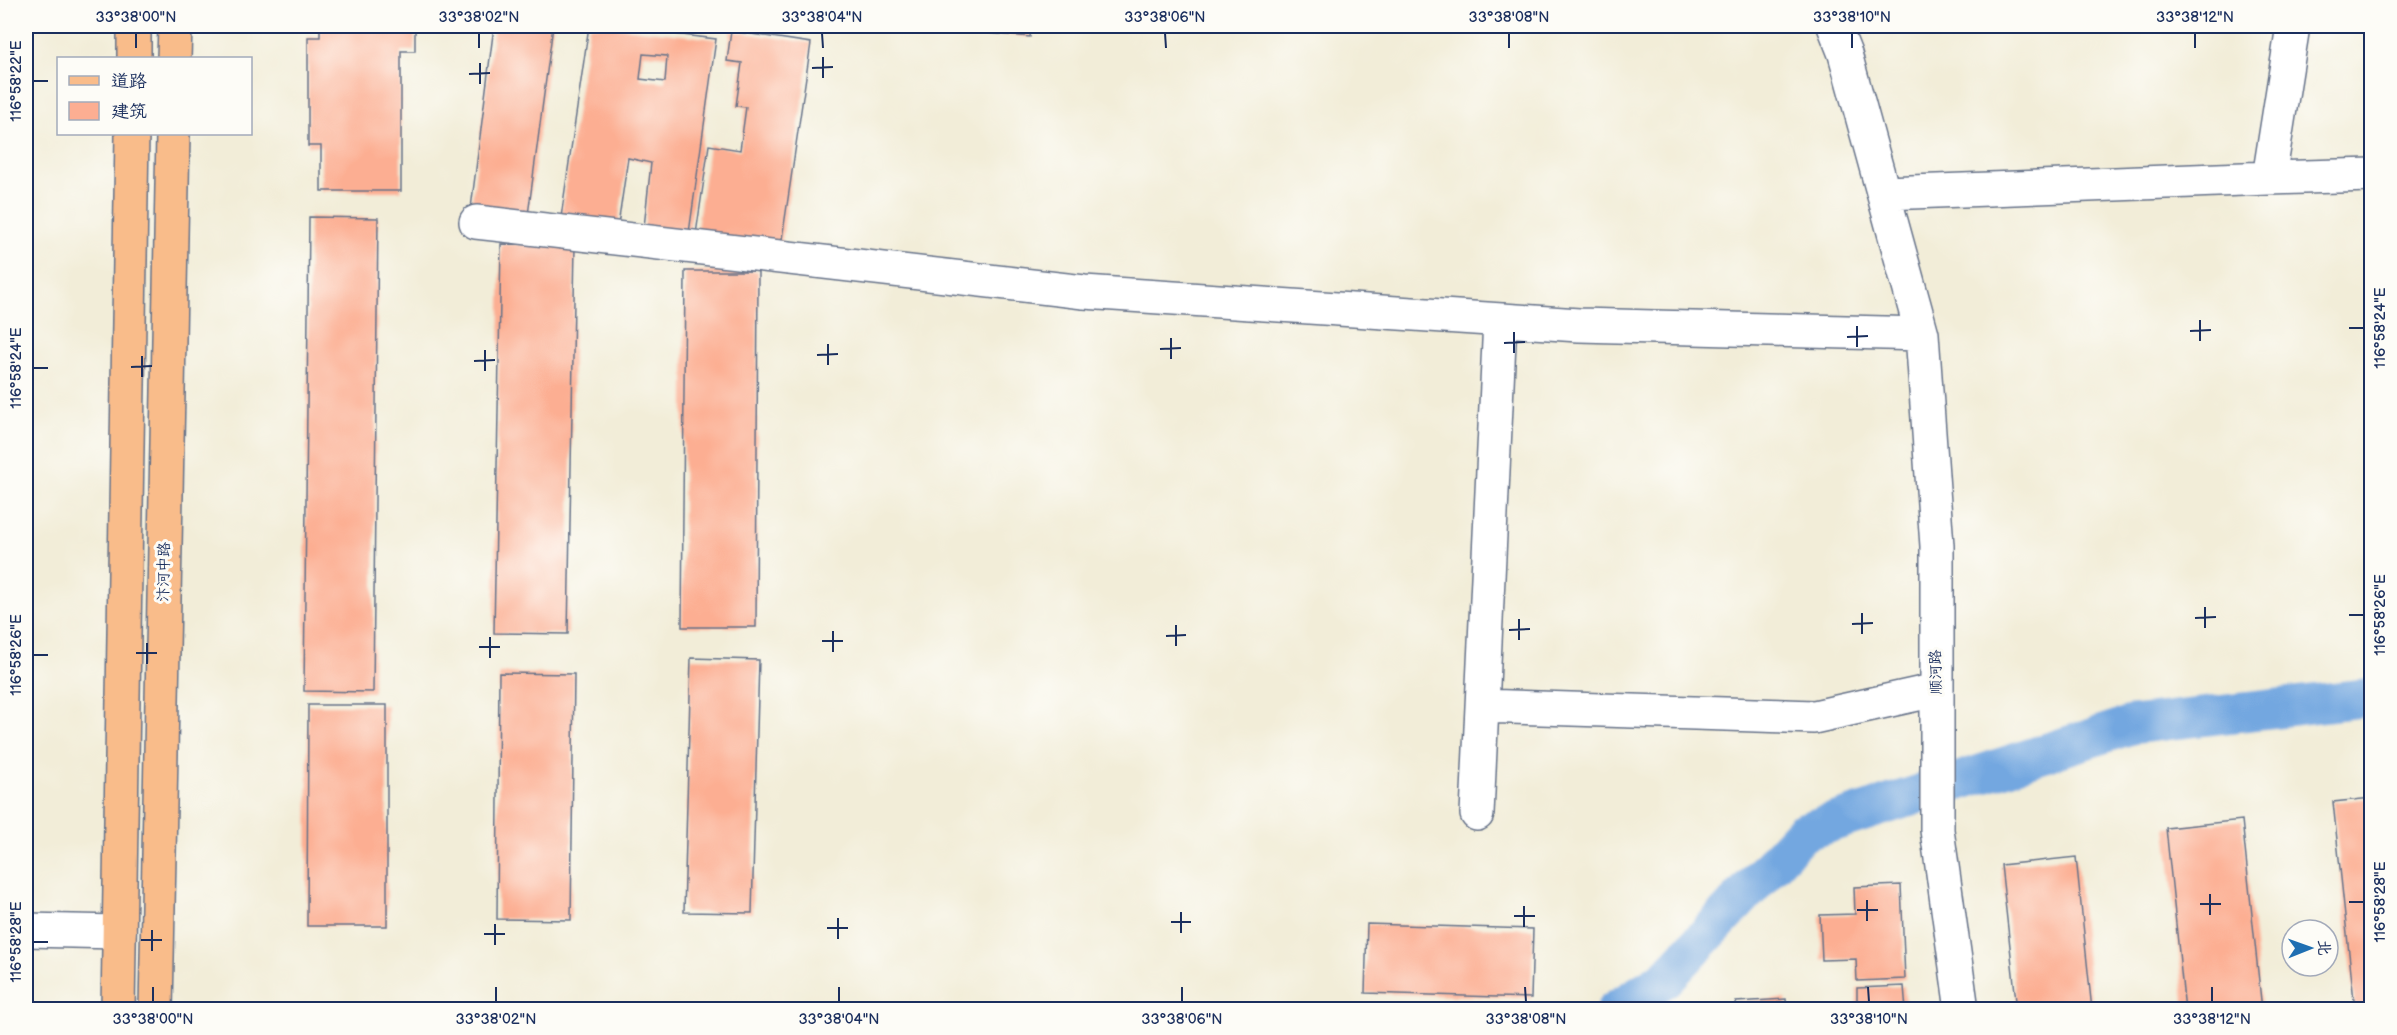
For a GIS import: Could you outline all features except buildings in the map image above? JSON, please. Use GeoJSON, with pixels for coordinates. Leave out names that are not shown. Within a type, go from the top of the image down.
{"type":"FeatureCollection","features":[{"type":"Feature","properties":{"kind":"main road"},"geometry":{"type":"LineString","coordinates":[[134,26],[134,57]]}},
{"type":"Feature","properties":{"kind":"main road"},"geometry":{"type":"LineString","coordinates":[[174,57],[175,26]]}},
{"type":"Feature","properties":{"kind":"main road"},"geometry":{"type":"LineString","coordinates":[[118,1010],[132,135]]}},
{"type":"Feature","properties":{"kind":"main road","name":"汴河中路"},"geometry":{"type":"LineString","coordinates":[[156,1010],[173,135]]}},
{"type":"Feature","properties":{"kind":"street","name":"顺河路"},"geometry":{"type":"LineString","coordinates":[[1834,26],[1845,54],[1885,193],[1922,334],[1937,546],[1937,830],[1962,1010]]}},
{"type":"Feature","properties":{"kind":"street"},"geometry":{"type":"LineString","coordinates":[[2269,178],[2293,26]]}},
{"type":"Feature","properties":{"kind":"street"},"geometry":{"type":"LineString","coordinates":[[1885,193],[2372,175]]}},
{"type":"Feature","properties":{"kind":"street"},"geometry":{"type":"LineString","coordinates":[[476,222],[1084,292],[1580,325],[1922,334]]}},
{"type":"Feature","properties":{"kind":"street"},"geometry":{"type":"LineString","coordinates":[[1477,813],[1500,320]]}},
{"type":"Feature","properties":{"kind":"street"},"geometry":{"type":"LineString","coordinates":[[1482,706],[1814,717],[1936,700]]}},
{"type":"Feature","properties":{"kind":"street"},"geometry":{"type":"LineString","coordinates":[[26,930],[119,932]]}},
{"type":"Feature","properties":{"kind":"waterway"},"geometry":{"type":"LineString","coordinates":[[1615,1010],[1666,978],[1803,832],[2131,725],[2372,697]]}}]}
